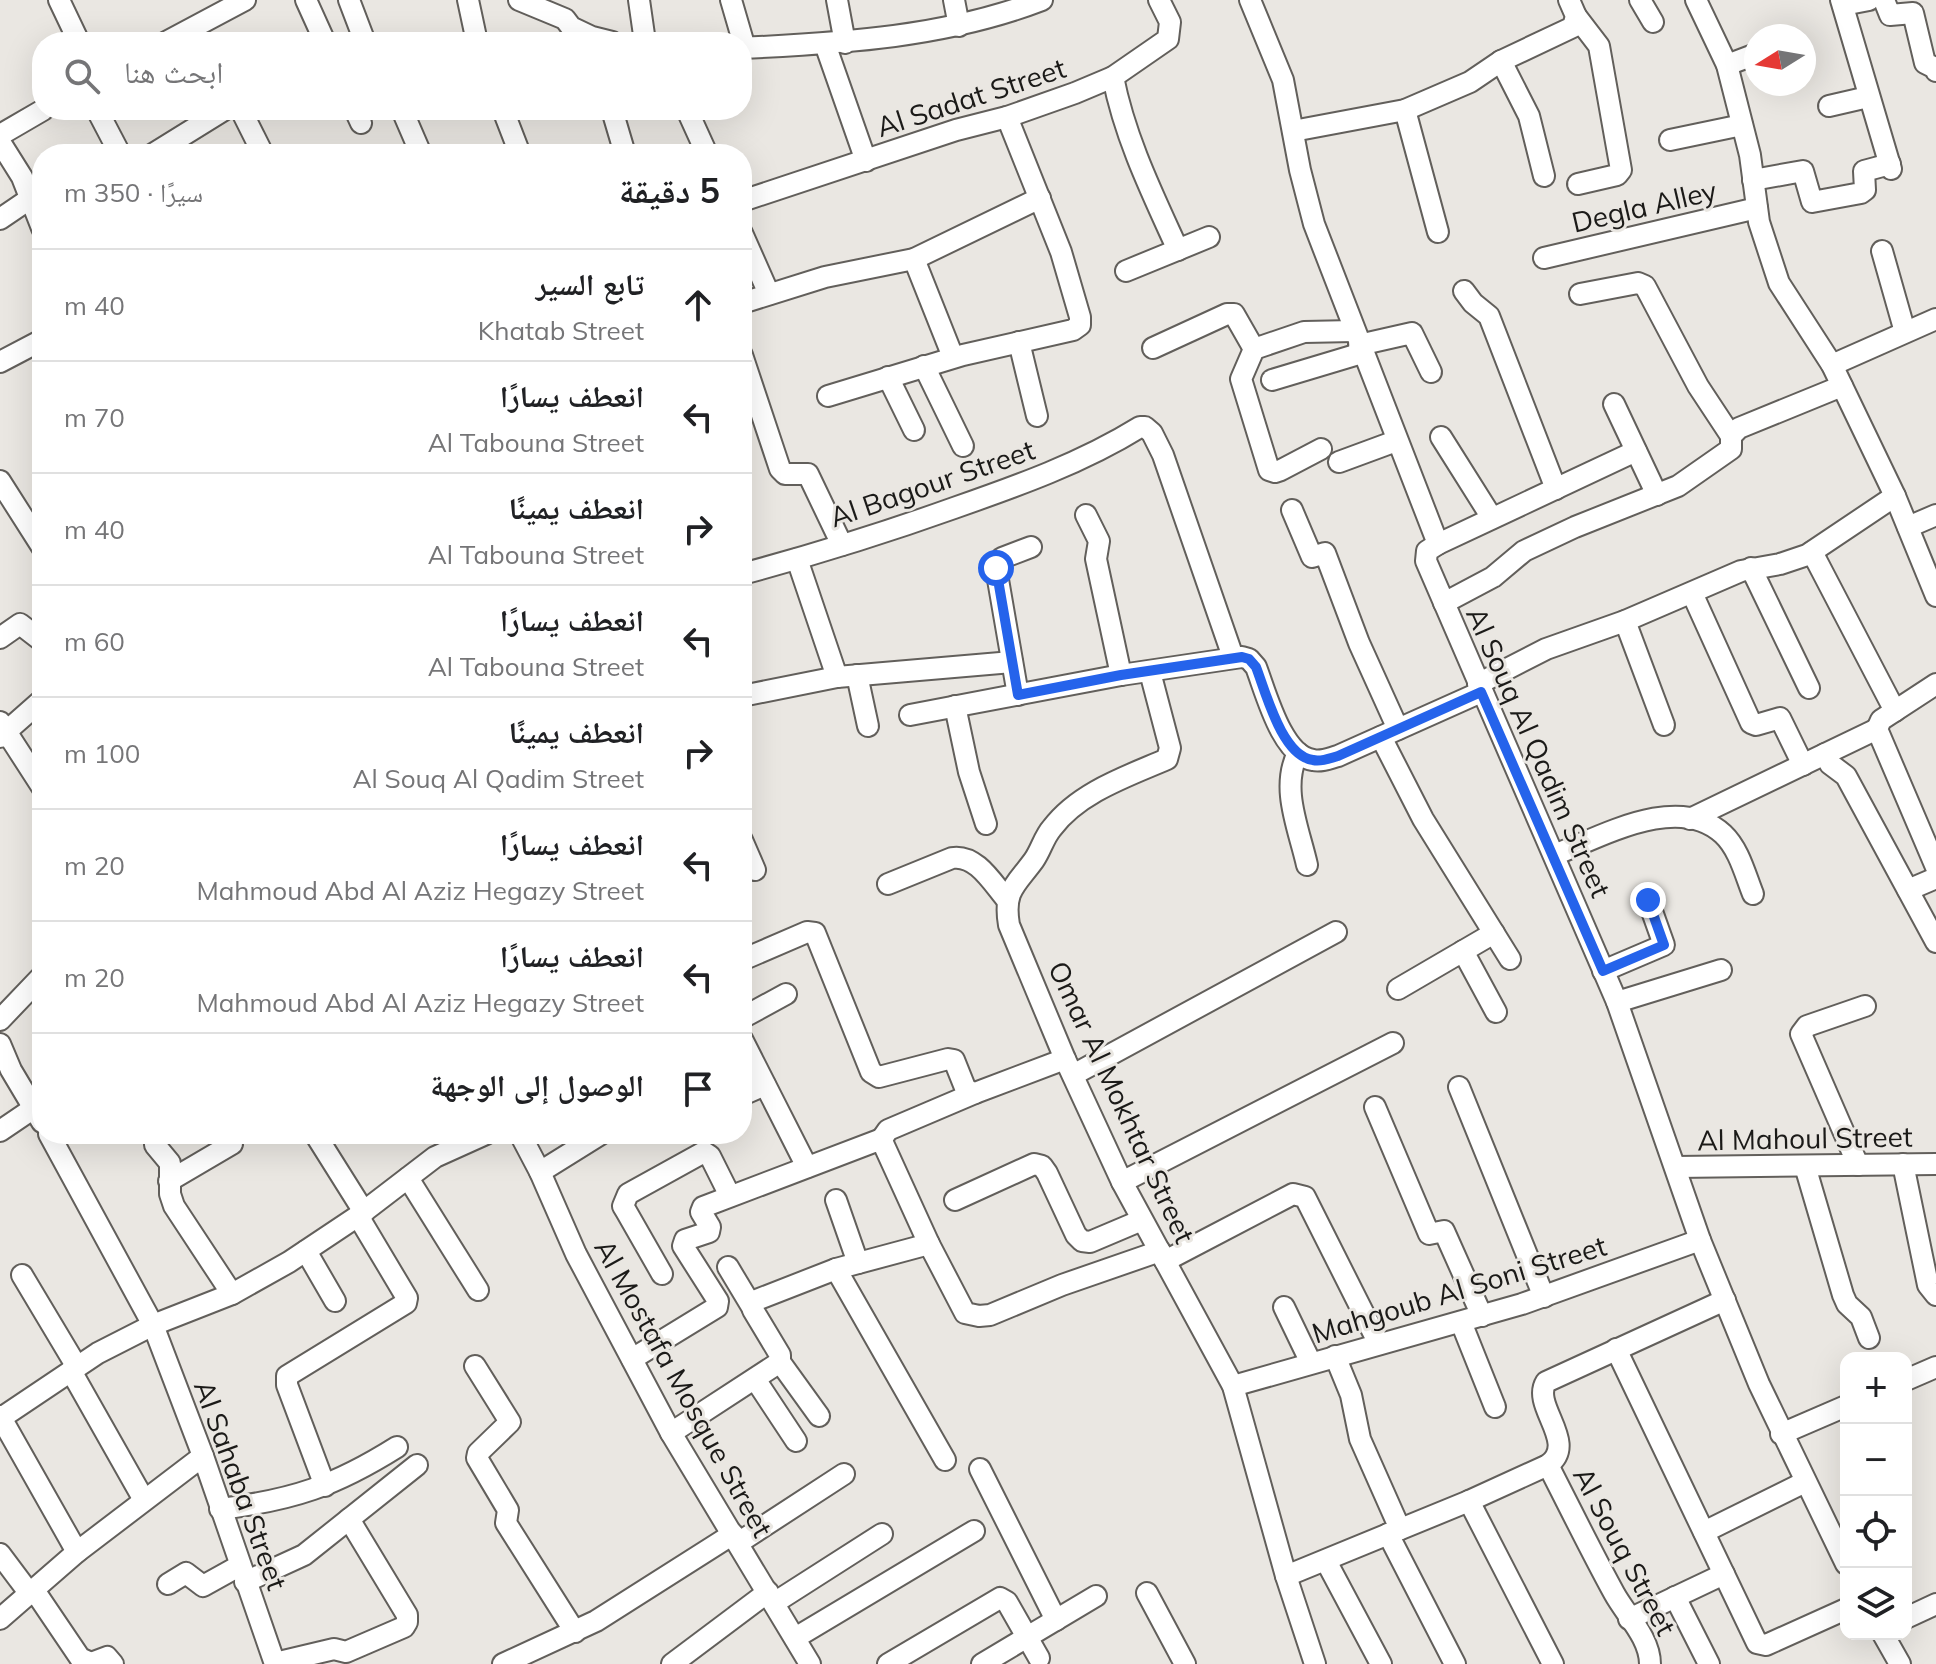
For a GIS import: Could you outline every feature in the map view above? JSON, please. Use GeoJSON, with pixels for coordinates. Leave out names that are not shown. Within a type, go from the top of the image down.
{"type":"FeatureCollection","features":[{"type":"Feature","properties":{"kind":"street"},"geometry":{"type":"LineString","coordinates":[[59,0],[74,32]]}},
{"type":"Feature","properties":{"kind":"street"},"geometry":{"type":"LineString","coordinates":[[205,32],[245,0]]}},
{"type":"Feature","properties":{"kind":"street"},"geometry":{"type":"LineString","coordinates":[[306,0],[320,32]]}},
{"type":"Feature","properties":{"kind":"street"},"geometry":{"type":"LineString","coordinates":[[349,0],[361,32]]}},
{"type":"Feature","properties":{"kind":"street"},"geometry":{"type":"LineString","coordinates":[[468,0],[475,32]]}},
{"type":"Feature","properties":{"kind":"street"},"geometry":{"type":"LineString","coordinates":[[519,0],[564,10],[571,27],[583,32]]}},
{"type":"Feature","properties":{"kind":"street"},"geometry":{"type":"LineString","coordinates":[[639,0],[644,32]]}},
{"type":"Feature","properties":{"kind":"street"},"geometry":{"type":"LineString","coordinates":[[731,0],[739,32]]}},
{"type":"Feature","properties":{"kind":"street"},"geometry":{"type":"LineString","coordinates":[[837,0],[835,43],[866,161]]}},
{"type":"Feature","properties":{"kind":"street"},"geometry":{"type":"LineString","coordinates":[[954,0],[959,26]]}},
{"type":"Feature","properties":{"kind":"street","name":"Al Sadat Street"},"geometry":{"type":"LineString","coordinates":[[752,198],[956,130],[1007,117],[1113,77],[1168,39],[1170,22],[1159,0]]}},
{"type":"Feature","properties":{"kind":"street"},"geometry":{"type":"LineString","coordinates":[[1250,0],[1283,80],[1314,224],[1438,544],[1636,451]]}},
{"type":"Feature","properties":{"kind":"street"},"geometry":{"type":"LineString","coordinates":[[1640,0],[1653,22]]}},
{"type":"Feature","properties":{"kind":"street"},"geometry":{"type":"LineString","coordinates":[[1696,0],[1727,65],[1768,256],[1779,283],[1832,365],[1895,496],[1936,596]]}},
{"type":"Feature","properties":{"kind":"street"},"geometry":{"type":"LineString","coordinates":[[1753,180],[1803,171],[1812,202],[1861,193],[1865,190],[1864,171],[1891,166],[1842,2],[1869,0]]}},
{"type":"Feature","properties":{"kind":"street"},"geometry":{"type":"LineString","coordinates":[[1884,0],[1890,15],[1913,13],[1925,63],[1936,71]]}},
{"type":"Feature","properties":{"kind":"street"},"geometry":{"type":"LineString","coordinates":[[752,48],[835,43],[959,26],[1029,2]]}},
{"type":"Feature","properties":{"kind":"street"},"geometry":{"type":"LineString","coordinates":[[1293,131],[1405,110],[1470,82],[1501,61],[1573,27],[1572,8]]}},
{"type":"Feature","properties":{"kind":"street"},"geometry":{"type":"LineString","coordinates":[[1572,8],[1599,46],[1621,170],[1617,175],[1578,184]]}},
{"type":"Feature","properties":{"kind":"street"},"geometry":{"type":"LineString","coordinates":[[1727,65],[1744,59]]}},
{"type":"Feature","properties":{"kind":"street"},"geometry":{"type":"LineString","coordinates":[[1501,61],[1529,116],[1544,176]]}},
{"type":"Feature","properties":{"kind":"street"},"geometry":{"type":"LineString","coordinates":[[1113,77],[1120,111],[1140,167],[1178,250]]}},
{"type":"Feature","properties":{"kind":"street"},"geometry":{"type":"LineString","coordinates":[[1829,106],[1868,97]]}},
{"type":"Feature","properties":{"kind":"street"},"geometry":{"type":"LineString","coordinates":[[1405,110],[1438,232]]}},
{"type":"Feature","properties":{"kind":"street"},"geometry":{"type":"LineString","coordinates":[[0,135],[32,116]]}},
{"type":"Feature","properties":{"kind":"street"},"geometry":{"type":"LineString","coordinates":[[828,396],[953,357],[1073,330],[1080,322],[1061,252],[1007,117]]}},
{"type":"Feature","properties":{"kind":"street"},"geometry":{"type":"LineString","coordinates":[[102,120],[115,144]]}},
{"type":"Feature","properties":{"kind":"street"},"geometry":{"type":"LineString","coordinates":[[183,144],[212,120]]}},
{"type":"Feature","properties":{"kind":"street"},"geometry":{"type":"LineString","coordinates":[[246,120],[258,144]]}},
{"type":"Feature","properties":{"kind":"street"},"geometry":{"type":"LineString","coordinates":[[406,120],[417,144]]}},
{"type":"Feature","properties":{"kind":"street"},"geometry":{"type":"LineString","coordinates":[[507,120],[516,144]]}},
{"type":"Feature","properties":{"kind":"street"},"geometry":{"type":"LineString","coordinates":[[615,120],[622,144]]}},
{"type":"Feature","properties":{"kind":"street"},"geometry":{"type":"LineString","coordinates":[[692,120],[702,144]]}},
{"type":"Feature","properties":{"kind":"street"},"geometry":{"type":"LineString","coordinates":[[1670,140],[1742,125]]}},
{"type":"Feature","properties":{"kind":"street"},"geometry":{"type":"LineString","coordinates":[[0,142],[31,198],[0,219]]}},
{"type":"Feature","properties":{"kind":"street"},"geometry":{"type":"LineString","coordinates":[[752,300],[825,277],[914,259],[1040,198]]}},
{"type":"Feature","properties":{"kind":"street","name":"Degla Alley"},"geometry":{"type":"LineString","coordinates":[[1544,258],[1757,208]]}},
{"type":"Feature","properties":{"kind":"street"},"geometry":{"type":"LineString","coordinates":[[1126,271],[1209,237]]}},
{"type":"Feature","properties":{"kind":"street"},"geometry":{"type":"LineString","coordinates":[[1882,251],[1905,332]]}},
{"type":"Feature","properties":{"kind":"street"},"geometry":{"type":"LineString","coordinates":[[752,256],[769,294]]}},
{"type":"Feature","properties":{"kind":"street"},"geometry":{"type":"LineString","coordinates":[[914,259],[953,357]]}},
{"type":"Feature","properties":{"kind":"street"},"geometry":{"type":"LineString","coordinates":[[1444,603],[1493,577],[1524,551],[1678,486],[1731,449],[1731,436],[1698,386],[1645,286],[1638,283],[1580,294]]}},
{"type":"Feature","properties":{"kind":"street"},"geometry":{"type":"LineString","coordinates":[[1464,291],[1489,316],[1556,489]]}},
{"type":"Feature","properties":{"kind":"street"},"geometry":{"type":"LineString","coordinates":[[1153,348],[1227,314],[1234,314],[1254,349]]}},
{"type":"Feature","properties":{"kind":"street"},"geometry":{"type":"LineString","coordinates":[[1832,365],[1936,319]]}},
{"type":"Feature","properties":{"kind":"street"},"geometry":{"type":"LineString","coordinates":[[1321,449],[1281,470],[1269,470],[1241,379],[1254,349],[1304,332],[1358,343]]}},
{"type":"Feature","properties":{"kind":"street"},"geometry":{"type":"LineString","coordinates":[[1272,380],[1358,343],[1412,333],[1431,372]]}},
{"type":"Feature","properties":{"kind":"street"},"geometry":{"type":"LineString","coordinates":[[1019,342],[1037,416]]}},
{"type":"Feature","properties":{"kind":"street"},"geometry":{"type":"LineString","coordinates":[[0,362],[32,345]]}},
{"type":"Feature","properties":{"kind":"street"},"geometry":{"type":"LineString","coordinates":[[924,366],[963,446]]}},
{"type":"Feature","properties":{"kind":"street"},"geometry":{"type":"LineString","coordinates":[[888,377],[914,430]]}},
{"type":"Feature","properties":{"kind":"street"},"geometry":{"type":"LineString","coordinates":[[752,385],[780,469],[785,474],[808,474],[842,545]]}},
{"type":"Feature","properties":{"kind":"street"},"geometry":{"type":"LineString","coordinates":[[1731,436],[1739,428],[1842,386]]}},
{"type":"Feature","properties":{"kind":"street"},"geometry":{"type":"LineString","coordinates":[[1614,404],[1657,495]]}},
{"type":"Feature","properties":{"kind":"street","name":"Al Bagour Street"},"geometry":{"type":"LineString","coordinates":[[752,571],[1010,489],[1140,427],[1149,429],[1163,455],[1233,657]]}},
{"type":"Feature","properties":{"kind":"street"},"geometry":{"type":"LineString","coordinates":[[1441,437],[1492,518]]}},
{"type":"Feature","properties":{"kind":"street"},"geometry":{"type":"LineString","coordinates":[[1339,462],[1396,441]]}},
{"type":"Feature","properties":{"kind":"street"},"geometry":{"type":"LineString","coordinates":[[0,481],[32,531]]}},
{"type":"Feature","properties":{"kind":"street"},"geometry":{"type":"LineString","coordinates":[[910,715],[1233,657],[1249,659],[1256,667],[1283,735],[1298,753],[1307,759],[1323,760],[1389,733],[1480,688],[1546,649],[1625,621],[1751,568],[1793,560],[1812,552],[1895,496]]}},
{"type":"Feature","properties":{"kind":"street"},"geometry":{"type":"LineString","coordinates":[[1292,510],[1312,557],[1325,553],[1423,819],[1510,959]]}},
{"type":"Feature","properties":{"kind":"street"},"geometry":{"type":"LineString","coordinates":[[1086,515],[1099,541],[1096,559],[1121,675]]}},
{"type":"Feature","properties":{"kind":"street"},"geometry":{"type":"LineString","coordinates":[[1908,527],[1936,515]]}},
{"type":"Feature","properties":{"kind":"street","name":"Al Souq Al Qadim Street"},"geometry":{"type":"LineString","coordinates":[[1438,544],[1427,551],[1426,561],[1617,1002],[1700,1240],[1725,1300],[1781,1434],[1840,1552]]}},
{"type":"Feature","properties":{"kind":"street"},"geometry":{"type":"LineString","coordinates":[[1018,695],[996,568],[1002,558],[1031,547]]}},
{"type":"Feature","properties":{"kind":"street"},"geometry":{"type":"LineString","coordinates":[[1812,552],[1895,711]]}},
{"type":"Feature","properties":{"kind":"street"},"geometry":{"type":"LineString","coordinates":[[797,559],[868,726]]}},
{"type":"Feature","properties":{"kind":"street"},"geometry":{"type":"LineString","coordinates":[[1751,568],[1809,688]]}},
{"type":"Feature","properties":{"kind":"street"},"geometry":{"type":"LineString","coordinates":[[1692,593],[1751,723],[1756,725],[1780,718],[1803,765]]}},
{"type":"Feature","properties":{"kind":"street"},"geometry":{"type":"LineString","coordinates":[[1625,621],[1664,725]]}},
{"type":"Feature","properties":{"kind":"street"},"geometry":{"type":"LineString","coordinates":[[0,638],[16,625],[23,625],[32,633]]}},
{"type":"Feature","properties":{"kind":"street"},"geometry":{"type":"LineString","coordinates":[[752,694],[847,676],[1012,662]]}},
{"type":"Feature","properties":{"kind":"street"},"geometry":{"type":"LineString","coordinates":[[1008,901],[1013,885],[1035,859],[1049,830],[1058,821],[1076,805],[1112,782],[1167,759],[1170,748],[1150,672]]}},
{"type":"Feature","properties":{"kind":"street"},"geometry":{"type":"LineString","coordinates":[[1690,819],[1877,729],[1881,720],[1936,684]]}},
{"type":"Feature","properties":{"kind":"street"},"geometry":{"type":"LineString","coordinates":[[955,706],[969,772],[986,824]]}},
{"type":"Feature","properties":{"kind":"street"},"geometry":{"type":"LineString","coordinates":[[32,708],[2,730],[32,773]]}},
{"type":"Feature","properties":{"kind":"street"},"geometry":{"type":"LineString","coordinates":[[1877,729],[1928,829],[1936,867]]}},
{"type":"Feature","properties":{"kind":"street"},"geometry":{"type":"LineString","coordinates":[[1298,753],[1292,765],[1290,792],[1307,865]]}},
{"type":"Feature","properties":{"kind":"street"},"geometry":{"type":"LineString","coordinates":[[1825,754],[1830,764],[1846,776],[1936,942]]}},
{"type":"Feature","properties":{"kind":"street"},"geometry":{"type":"LineString","coordinates":[[1554,855],[1642,820],[1665,817],[1690,819],[1707,823],[1722,833],[1734,847],[1753,894]]}},
{"type":"Feature","properties":{"kind":"street"},"geometry":{"type":"LineString","coordinates":[[888,884],[962,856],[978,866],[1008,901]]}},
{"type":"Feature","properties":{"kind":"street"},"geometry":{"type":"LineString","coordinates":[[752,863],[755,870]]}},
{"type":"Feature","properties":{"kind":"street"},"geometry":{"type":"LineString","coordinates":[[1908,890],[1936,878]]}},
{"type":"Feature","properties":{"kind":"street"},"geometry":{"type":"LineString","coordinates":[[1603,971],[1664,945],[1648,900]]}},
{"type":"Feature","properties":{"kind":"street","name":"Omar Al Mokhtar Street"},"geometry":{"type":"LineString","coordinates":[[1008,901],[1009,925],[1122,1182],[1233,1386],[1286,1576],[1315,1664]]}},
{"type":"Feature","properties":{"kind":"street"},"geometry":{"type":"LineString","coordinates":[[752,956],[807,932],[815,933],[873,1074],[882,1077],[954,1060],[966,1090],[975,1093]]}},
{"type":"Feature","properties":{"kind":"street"},"geometry":{"type":"LineString","coordinates":[[632,1359],[717,1307],[718,1301],[683,1246],[685,1240],[709,1232],[710,1227],[701,1212],[703,1207],[881,1140],[888,1130],[975,1093],[1069,1067],[1336,932]]}},
{"type":"Feature","properties":{"kind":"street"},"geometry":{"type":"LineString","coordinates":[[1398,989],[1494,933]]}},
{"type":"Feature","properties":{"kind":"street"},"geometry":{"type":"LineString","coordinates":[[1463,951],[1496,1012]]}},
{"type":"Feature","properties":{"kind":"street"},"geometry":{"type":"LineString","coordinates":[[1617,1002],[1721,970]]}},
{"type":"Feature","properties":{"kind":"street"},"geometry":{"type":"LineString","coordinates":[[0,1020],[32,986]]}},
{"type":"Feature","properties":{"kind":"street"},"geometry":{"type":"LineString","coordinates":[[752,1013],[786,994]]}},
{"type":"Feature","properties":{"kind":"street"},"geometry":{"type":"LineString","coordinates":[[1858,1165],[1801,1034],[1807,1026],[1865,1006]]}},
{"type":"Feature","properties":{"kind":"street"},"geometry":{"type":"LineString","coordinates":[[1122,1182],[1393,1043]]}},
{"type":"Feature","properties":{"kind":"street"},"geometry":{"type":"LineString","coordinates":[[0,1044],[32,1105]]}},
{"type":"Feature","properties":{"kind":"street"},"geometry":{"type":"LineString","coordinates":[[752,1059],[807,1167]]}},
{"type":"Feature","properties":{"kind":"street"},"geometry":{"type":"LineString","coordinates":[[752,1091],[765,1085]]}},
{"type":"Feature","properties":{"kind":"street"},"geometry":{"type":"LineString","coordinates":[[1459,1087],[1544,1297]]}},
{"type":"Feature","properties":{"kind":"street"},"geometry":{"type":"LineString","coordinates":[[1375,1107],[1429,1234],[1444,1231],[1482,1316]]}},
{"type":"Feature","properties":{"kind":"street"},"geometry":{"type":"LineString","coordinates":[[0,1131],[32,1118]]}},
{"type":"Feature","properties":{"kind":"street"},"geometry":{"type":"LineString","coordinates":[[881,1140],[965,1313],[990,1315],[1062,1285],[1163,1256],[1293,1194],[1301,1194],[1379,1344]]}},
{"type":"Feature","properties":{"kind":"street","name":"Al Sahaba Street"},"geometry":{"type":"LineString","coordinates":[[55,1144],[153,1325],[203,1456],[275,1663]]}},
{"type":"Feature","properties":{"kind":"street"},"geometry":{"type":"LineString","coordinates":[[169,1181],[232,1144]]}},
{"type":"Feature","properties":{"kind":"street"},"geometry":{"type":"LineString","coordinates":[[321,1144],[407,1296],[406,1303],[287,1376],[287,1385],[325,1486]]}},
{"type":"Feature","properties":{"kind":"street"},"geometry":{"type":"LineString","coordinates":[[77,1552],[0,1417],[98,1353],[153,1325],[232,1294],[306,1251],[361,1214],[435,1157],[464,1144]]}},
{"type":"Feature","properties":{"kind":"street","name":"Al Mostafa Mosque Street"},"geometry":{"type":"LineString","coordinates":[[525,1144],[576,1254],[671,1433],[810,1664]]}},
{"type":"Feature","properties":{"kind":"street"},"geometry":{"type":"LineString","coordinates":[[540,1172],[585,1144]]}},
{"type":"Feature","properties":{"kind":"street"},"geometry":{"type":"LineString","coordinates":[[155,1145],[170,1163],[170,1194],[174,1206],[232,1294]]}},
{"type":"Feature","properties":{"kind":"street"},"geometry":{"type":"LineString","coordinates":[[662,1274],[623,1206],[628,1194],[704,1152],[710,1156],[730,1196]]}},
{"type":"Feature","properties":{"kind":"street"},"geometry":{"type":"LineString","coordinates":[[955,1200],[1034,1164],[1042,1166],[1047,1173],[1076,1235],[1082,1241],[1090,1242],[1142,1220]]}},
{"type":"Feature","properties":{"kind":"street"},"geometry":{"type":"LineString","coordinates":[[1903,1164],[1928,1285],[1936,1295]]}},
{"type":"Feature","properties":{"kind":"street","name":"Al Mahoul Street"},"geometry":{"type":"LineString","coordinates":[[1676,1167],[1936,1164]]}},
{"type":"Feature","properties":{"kind":"street"},"geometry":{"type":"LineString","coordinates":[[1805,1166],[1843,1295],[1847,1304],[1861,1317],[1869,1338]]}},
{"type":"Feature","properties":{"kind":"street"},"geometry":{"type":"LineString","coordinates":[[408,1178],[478,1290]]}},
{"type":"Feature","properties":{"kind":"street"},"geometry":{"type":"LineString","coordinates":[[836,1200],[858,1263]]}},
{"type":"Feature","properties":{"kind":"street","name":"Mahgoub Al Soni Street"},"geometry":{"type":"LineString","coordinates":[[1233,1386],[1544,1297],[1700,1240]]}},
{"type":"Feature","properties":{"kind":"street"},"geometry":{"type":"LineString","coordinates":[[752,1307],[758,1299],[836,1269],[929,1244]]}},
{"type":"Feature","properties":{"kind":"street"},"geometry":{"type":"LineString","coordinates":[[306,1251],[335,1301]]}},
{"type":"Feature","properties":{"kind":"street"},"geometry":{"type":"LineString","coordinates":[[728,1267],[780,1355],[780,1362],[819,1416]]}},
{"type":"Feature","properties":{"kind":"street"},"geometry":{"type":"LineString","coordinates":[[836,1269],[945,1460]]}},
{"type":"Feature","properties":{"kind":"street"},"geometry":{"type":"LineString","coordinates":[[22,1275],[144,1500]]}},
{"type":"Feature","properties":{"kind":"street"},"geometry":{"type":"LineString","coordinates":[[1286,1576],[1548,1465],[1558,1454],[1560,1446],[1543,1387],[1553,1378],[1725,1300]]}},
{"type":"Feature","properties":{"kind":"street"},"geometry":{"type":"LineString","coordinates":[[1284,1307],[1311,1363]]}},
{"type":"Feature","properties":{"kind":"street"},"geometry":{"type":"LineString","coordinates":[[1461,1322],[1495,1407]]}},
{"type":"Feature","properties":{"kind":"street"},"geometry":{"type":"LineString","coordinates":[[1616,1349],[1760,1645],[1840,1612]]}},
{"type":"Feature","properties":{"kind":"street"},"geometry":{"type":"LineString","coordinates":[[1335,1356],[1351,1395],[1360,1439],[1394,1532],[1455,1664]]}},
{"type":"Feature","properties":{"kind":"street"},"geometry":{"type":"LineString","coordinates":[[671,1433],[780,1362]]}},
{"type":"Feature","properties":{"kind":"street"},"geometry":{"type":"LineString","coordinates":[[475,1366],[510,1422],[478,1453],[477,1458],[508,1510],[506,1523],[575,1632]]}},
{"type":"Feature","properties":{"kind":"street"},"geometry":{"type":"LineString","coordinates":[[1912,1377],[1936,1367]]}},
{"type":"Feature","properties":{"kind":"street"},"geometry":{"type":"LineString","coordinates":[[755,1379],[796,1441]]}},
{"type":"Feature","properties":{"kind":"street"},"geometry":{"type":"LineString","coordinates":[[1781,1434],[1840,1409]]}},
{"type":"Feature","properties":{"kind":"street"},"geometry":{"type":"LineString","coordinates":[[220,1509],[269,1503],[325,1486],[357,1472],[397,1447]]}},
{"type":"Feature","properties":{"kind":"street"},"geometry":{"type":"LineString","coordinates":[[0,1619],[77,1552],[203,1456]]}},
{"type":"Feature","properties":{"kind":"street"},"geometry":{"type":"LineString","coordinates":[[168,1584],[186,1573],[199,1586],[203,1586],[304,1555],[417,1465]]}},
{"type":"Feature","properties":{"kind":"street","name":"Al Souq Street"},"geometry":{"type":"LineString","coordinates":[[1548,1465],[1643,1640],[1650,1664]]}},
{"type":"Feature","properties":{"kind":"street"},"geometry":{"type":"LineString","coordinates":[[980,1469],[1056,1620]]}},
{"type":"Feature","properties":{"kind":"street"},"geometry":{"type":"LineString","coordinates":[[503,1664],[575,1632],[844,1474]]}},
{"type":"Feature","properties":{"kind":"street"},"geometry":{"type":"LineString","coordinates":[[1704,1532],[1805,1482]]}},
{"type":"Feature","properties":{"kind":"street"},"geometry":{"type":"LineString","coordinates":[[1469,1501],[1553,1664]]}},
{"type":"Feature","properties":{"kind":"street"},"geometry":{"type":"LineString","coordinates":[[275,1663],[334,1649],[348,1658],[404,1627],[408,1619],[349,1519]]}},
{"type":"Feature","properties":{"kind":"street"},"geometry":{"type":"LineString","coordinates":[[795,1638],[974,1531]]}},
{"type":"Feature","properties":{"kind":"street"},"geometry":{"type":"LineString","coordinates":[[672,1664],[771,1598],[882,1534]]}},
{"type":"Feature","properties":{"kind":"street"},"geometry":{"type":"LineString","coordinates":[[0,1554],[80,1658],[91,1663],[107,1657],[113,1664]]}},
{"type":"Feature","properties":{"kind":"street"},"geometry":{"type":"LineString","coordinates":[[1326,1561],[1381,1664]]}},
{"type":"Feature","properties":{"kind":"street"},"geometry":{"type":"LineString","coordinates":[[1629,1619],[1724,1574]]}},
{"type":"Feature","properties":{"kind":"street"},"geometry":{"type":"LineString","coordinates":[[1147,1593],[1185,1664]]}},
{"type":"Feature","properties":{"kind":"street"},"geometry":{"type":"LineString","coordinates":[[982,1664],[1096,1596]]}},
{"type":"Feature","properties":{"kind":"street"},"geometry":{"type":"LineString","coordinates":[[1675,1597],[1709,1664]]}},
{"type":"Feature","properties":{"kind":"street"},"geometry":{"type":"LineString","coordinates":[[888,1664],[1000,1598],[1007,1602],[1039,1658]]}},
{"type":"Feature","properties":{"kind":"street"},"geometry":{"type":"LineString","coordinates":[[1912,1615],[1936,1604]]}},
{"type":"Feature","properties":{"kind":"street"},"geometry":{"type":"LineString","coordinates":[[1886,1640],[1896,1663]]}},
{"type":"Feature","properties":{"kind":"route"},"geometry":{"type":"LineString","coordinates":[[996,568],[1018,695],[1121,675],[1242,657],[1249,659],[1256,667],[1288,743],[1298,753],[1315,761],[1338,756],[1481,692],[1603,971],[1664,945],[1648,900]]}}]}
